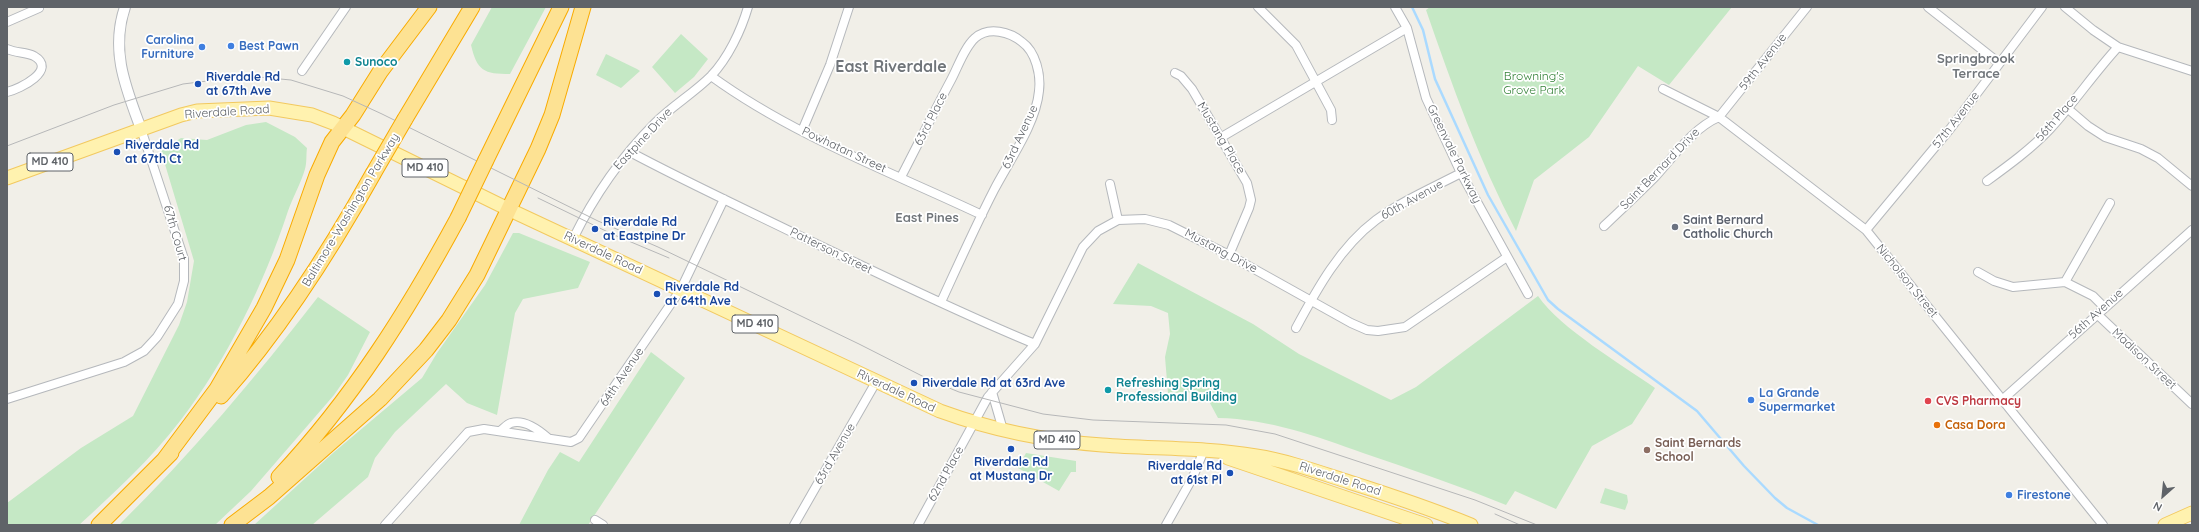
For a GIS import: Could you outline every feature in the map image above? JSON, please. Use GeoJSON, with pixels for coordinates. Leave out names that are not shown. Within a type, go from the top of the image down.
{"type":"FeatureCollection","features":[{"type":"Feature","properties":{"kind":"highway"},"geometry":{"type":"LineString","coordinates":[[164,460],[217,389],[264,308],[295,240],[324,158],[380,72],[429,7]]}},
{"type":"Feature","properties":{"kind":"highway","name":"Baltimore-Washington Parkway"},"geometry":{"type":"LineString","coordinates":[[99,525],[164,460],[244,370],[277,328],[325,256],[472,7]]}},
{"type":"Feature","properties":{"kind":"highway"},"geometry":{"type":"LineString","coordinates":[[228,525],[292,463],[353,389],[373,361],[414,296],[458,218],[561,7]]}},
{"type":"Feature","properties":{"kind":"highway"},"geometry":{"type":"LineString","coordinates":[[232,525],[269,497],[360,417],[408,370],[431,344],[464,297],[510,210],[552,115],[583,7]]}},
{"type":"Feature","properties":{"kind":"main road","name":"Riverdale Road"},"geometry":{"type":"LineString","coordinates":[[7,178],[165,119],[197,111],[252,108],[285,110],[312,115],[343,127],[510,210],[940,411],[974,423],[1003,430],[1084,444],[1204,450],[1255,456],[1294,464],[1384,493],[1471,525]]}},
{"type":"Feature","properties":{"kind":"main road","name":"Riverdale Road"},"geometry":{"type":"LineString","coordinates":[[1204,450],[1426,525]]}},
{"type":"Feature","properties":{"kind":"main road"},"geometry":{"type":"LineString","coordinates":[[2165,525],[2192,513]]}},
{"type":"Feature","properties":{"kind":"street"},"geometry":{"type":"LineString","coordinates":[[125,7],[119,29],[120,67],[141,129]]}},
{"type":"Feature","properties":{"kind":"street"},"geometry":{"type":"LineString","coordinates":[[302,71],[346,7]]}},
{"type":"Feature","properties":{"kind":"street","name":"Eastpine Drive"},"geometry":{"type":"LineString","coordinates":[[573,239],[603,184],[630,152],[667,111],[711,76],[732,44],[748,7]]}},
{"type":"Feature","properties":{"kind":"street"},"geometry":{"type":"LineString","coordinates":[[802,131],[830,65],[849,7]]}},
{"type":"Feature","properties":{"kind":"street"},"geometry":{"type":"LineString","coordinates":[[1258,7],[1296,45],[1331,110],[1332,120]]}},
{"type":"Feature","properties":{"kind":"street","name":"Greenvale Parkway"},"geometry":{"type":"LineString","coordinates":[[1395,7],[1407,28],[1411,48],[1426,98],[1461,173],[1528,294]]}},
{"type":"Feature","properties":{"kind":"street","name":"59th Avenue"},"geometry":{"type":"LineString","coordinates":[[1719,117],[1807,7]]}},
{"type":"Feature","properties":{"kind":"street"},"geometry":{"type":"LineString","coordinates":[[1928,7],[1999,63]]}},
{"type":"Feature","properties":{"kind":"street","name":"57th Avenue"},"geometry":{"type":"LineString","coordinates":[[1866,230],[1950,129],[2042,7]]}},
{"type":"Feature","properties":{"kind":"street"},"geometry":{"type":"LineString","coordinates":[[2065,7],[2093,30],[2118,47],[2192,71]]}},
{"type":"Feature","properties":{"kind":"street"},"geometry":{"type":"LineString","coordinates":[[7,22],[39,8]]}},
{"type":"Feature","properties":{"kind":"street"},"geometry":{"type":"LineString","coordinates":[[1220,138],[1407,28]]}},
{"type":"Feature","properties":{"kind":"street","name":"63rd Avenue"},"geometry":{"type":"LineString","coordinates":[[941,302],[982,215],[1033,115],[1039,92],[1040,81],[1035,61],[1030,50],[1015,36],[1005,33],[995,31],[979,35],[972,42],[960,61]]}},
{"type":"Feature","properties":{"kind":"street","name":"56th Place"},"geometry":{"type":"LineString","coordinates":[[1987,181],[2029,149],[2067,108],[2094,73],[2118,47]]}},
{"type":"Feature","properties":{"kind":"street"},"geometry":{"type":"LineString","coordinates":[[7,49],[15,52],[30,54],[41,61],[42,70],[36,78],[7,92]]}},
{"type":"Feature","properties":{"kind":"street","name":"63rd Place"},"geometry":{"type":"LineString","coordinates":[[901,177],[960,61]]}},
{"type":"Feature","properties":{"kind":"street","name":"Mustang Place"},"geometry":{"type":"LineString","coordinates":[[1175,73],[1181,76],[1192,89],[1220,138],[1240,168],[1247,183],[1251,200],[1247,216],[1229,255]]}},
{"type":"Feature","properties":{"kind":"street","name":"Powhatan Street"},"geometry":{"type":"LineString","coordinates":[[711,76],[766,112],[802,131],[982,215]]}},
{"type":"Feature","properties":{"kind":"street","name":"Nicholson Street"},"geometry":{"type":"LineString","coordinates":[[1663,89],[1719,117],[1866,230],[2103,525]]}},
{"type":"Feature","properties":{"kind":"street"},"geometry":{"type":"LineString","coordinates":[[2067,108],[2105,137],[2141,149],[2158,158],[2192,186]]}},
{"type":"Feature","properties":{"kind":"street","name":"Saint Bernard Drive"},"geometry":{"type":"LineString","coordinates":[[1604,226],[1653,178],[1696,132],[1706,124],[1719,117]]}},
{"type":"Feature","properties":{"kind":"street","name":"67th Court"},"geometry":{"type":"LineString","coordinates":[[7,399],[135,356],[157,337],[178,304],[184,281],[184,259],[141,129]]}},
{"type":"Feature","properties":{"kind":"street","name":"Patterson Street"},"geometry":{"type":"LineString","coordinates":[[630,152],[724,200],[941,302],[1035,344]]}},
{"type":"Feature","properties":{"kind":"street","name":"60th Avenue"},"geometry":{"type":"LineString","coordinates":[[1296,328],[1311,300],[1336,262],[1374,221],[1398,206],[1461,173]]}},
{"type":"Feature","properties":{"kind":"street"},"geometry":{"type":"LineString","coordinates":[[1110,184],[1118,220]]}},
{"type":"Feature","properties":{"kind":"street","name":"64th Avenue"},"geometry":{"type":"LineString","coordinates":[[385,525],[468,432],[484,428],[500,431],[511,423],[523,423],[540,431],[549,439],[571,442],[579,438],[681,289],[724,200]]}},
{"type":"Feature","properties":{"kind":"street"},"geometry":{"type":"LineString","coordinates":[[2065,282],[2110,204]]}},
{"type":"Feature","properties":{"kind":"street","name":"Mustang Drive"},"geometry":{"type":"LineString","coordinates":[[974,423],[992,392],[1035,344],[1083,247],[1098,231],[1118,220],[1133,218],[1158,221],[1169,225],[1229,255],[1351,323],[1367,330],[1396,330],[1416,321],[1507,257]]}},
{"type":"Feature","properties":{"kind":"street","name":"56th Avenue"},"geometry":{"type":"LineString","coordinates":[[2002,400],[2192,230]]}},
{"type":"Feature","properties":{"kind":"street"},"geometry":{"type":"LineString","coordinates":[[1978,272],[1994,281],[2013,287],[2065,282],[2093,296],[2104,308]]}},
{"type":"Feature","properties":{"kind":"street","name":"Madison Street"},"geometry":{"type":"LineString","coordinates":[[2097,314],[2192,404]]}},
{"type":"Feature","properties":{"kind":"street","name":"63rd Avenue"},"geometry":{"type":"LineString","coordinates":[[794,525],[876,382]]}},
{"type":"Feature","properties":{"kind":"street"},"geometry":{"type":"LineString","coordinates":[[992,392],[1003,430]]}},
{"type":"Feature","properties":{"kind":"street","name":"62nd Place"},"geometry":{"type":"LineString","coordinates":[[918,525],[974,423]]}},
{"type":"Feature","properties":{"kind":"street"},"geometry":{"type":"LineString","coordinates":[[1166,525],[1190,483],[1204,450]]}},
{"type":"Feature","properties":{"kind":"street"},"geometry":{"type":"LineString","coordinates":[[594,520],[603,525]]}},
{"type":"Feature","properties":{"kind":"green space"},"geometry":{"type":"Polygon","coordinates":[[[492,7],[546,7],[510,74],[488,72],[479,66],[473,54],[471,45],[492,7]]]}},
{"type":"Feature","properties":{"kind":"green space","name":"Browning's Grove Park"},"geometry":{"type":"Polygon","coordinates":[[[1430,7],[1732,7],[1669,85],[1638,66],[1589,137],[1534,180],[1516,231],[1490,177],[1467,122],[1426,10],[1430,7]]]}},
{"type":"Feature","properties":{"kind":"green space"},"geometry":{"type":"Polygon","coordinates":[[[681,34],[708,59],[694,77],[675,93],[652,67],[681,34]]]}},
{"type":"Feature","properties":{"kind":"green space"},"geometry":{"type":"Polygon","coordinates":[[[606,54],[640,71],[621,88],[596,75],[606,54]]]}},
{"type":"Feature","properties":{"kind":"green space"},"geometry":{"type":"Polygon","coordinates":[[[266,122],[295,137],[307,148],[306,167],[256,293],[243,320],[213,373],[180,421],[157,449],[119,488],[79,525],[7,525],[7,503],[81,448],[133,416],[179,325],[187,302],[194,261],[161,151],[181,138],[207,140],[246,125],[266,122]]]}},
{"type":"Feature","properties":{"kind":"green space"},"geometry":{"type":"Polygon","coordinates":[[[513,233],[519,233],[590,262],[578,288],[523,299],[515,313],[497,415],[467,403],[446,384],[395,432],[375,458],[368,477],[312,525],[254,525],[333,453],[422,378],[437,353],[485,285],[513,233]]]}},
{"type":"Feature","properties":{"kind":"green space"},"geometry":{"type":"Polygon","coordinates":[[[1138,263],[1253,324],[1299,354],[1391,400],[1416,387],[1538,296],[1561,321],[1576,333],[1655,388],[1632,424],[1592,446],[1556,509],[1515,491],[1506,505],[1328,440],[1274,425],[1237,419],[1218,418],[1204,392],[1168,393],[1165,357],[1170,334],[1168,313],[1151,306],[1113,304],[1138,263]]]}},
{"type":"Feature","properties":{"kind":"green space"},"geometry":{"type":"Polygon","coordinates":[[[318,297],[370,332],[348,375],[334,395],[251,491],[215,525],[119,525],[197,443],[271,356],[318,297]]]}},
{"type":"Feature","properties":{"kind":"green space"},"geometry":{"type":"Polygon","coordinates":[[[651,352],[685,378],[588,525],[519,525],[548,470],[560,452],[579,462],[651,352]]]}},
{"type":"Feature","properties":{"kind":"green space"},"geometry":{"type":"Polygon","coordinates":[[[1026,453],[1076,461],[1076,472],[1071,472],[1059,491],[1018,468],[1026,453]]]}},
{"type":"Feature","properties":{"kind":"green space"},"geometry":{"type":"Polygon","coordinates":[[[1605,488],[1627,495],[1628,502],[1625,510],[1600,503],[1605,488]]]}},
{"type":"Feature","properties":{"kind":"waterway"},"geometry":{"type":"LineString","coordinates":[[1412,7],[1423,30],[1435,79],[1488,195],[1548,300],[1558,309],[1697,411],[1744,466],[1775,498],[1787,508],[1818,525]]}},
{"type":"Feature","properties":{"kind":"tram line"},"geometry":{"type":"LineString","coordinates":[[7,146],[114,105],[183,84],[248,76],[291,80],[343,96],[382,114],[598,221],[658,247],[932,381],[959,392],[1043,414],[1093,420],[1226,425],[1275,434],[1475,500],[1537,525]]}},
{"type":"Feature","properties":{"kind":"tram line"},"geometry":{"type":"LineString","coordinates":[[538,198],[612,234],[669,258]]}},
{"type":"Feature","properties":{"kind":"tram line"},"geometry":{"type":"LineString","coordinates":[[1495,514],[1520,525]]}},
{"type":"Feature","properties":{"kind":"place","name":"Best Pawn"},"geometry":{"type":"Point","coordinates":[231,46]}},
{"type":"Feature","properties":{"kind":"place","name":"Carolina Furniture"},"geometry":{"type":"Point","coordinates":[202,47]}},
{"type":"Feature","properties":{"kind":"place","name":"Sunoco"},"geometry":{"type":"Point","coordinates":[347,62]}},
{"type":"Feature","properties":{"kind":"place","name":"Riverdale Rd at 67th Ave"},"geometry":{"type":"Point","coordinates":[198,84]}},
{"type":"Feature","properties":{"kind":"place","name":"Riverdale Rd at 67th Ct"},"geometry":{"type":"Point","coordinates":[117,152]}},
{"type":"Feature","properties":{"kind":"place","name":"Saint Bernard Catholic Church"},"geometry":{"type":"Point","coordinates":[1675,227]}},
{"type":"Feature","properties":{"kind":"place","name":"Riverdale Rd at Eastpine Dr"},"geometry":{"type":"Point","coordinates":[595,229]}},
{"type":"Feature","properties":{"kind":"place","name":"Riverdale Rd at 64th Ave"},"geometry":{"type":"Point","coordinates":[657,294]}},
{"type":"Feature","properties":{"kind":"place","name":"Riverdale Rd at 63rd Ave"},"geometry":{"type":"Point","coordinates":[914,383]}},
{"type":"Feature","properties":{"kind":"place","name":"Refreshing Spring Professional Building"},"geometry":{"type":"Point","coordinates":[1108,390]}},
{"type":"Feature","properties":{"kind":"place","name":"La Grande Supermarket"},"geometry":{"type":"Point","coordinates":[1751,400]}},
{"type":"Feature","properties":{"kind":"place","name":"CVS Pharmacy"},"geometry":{"type":"Point","coordinates":[1928,401]}},
{"type":"Feature","properties":{"kind":"place","name":"Casa Dora"},"geometry":{"type":"Point","coordinates":[1937,425]}},
{"type":"Feature","properties":{"kind":"place","name":"Riverdale Rd at Mustang Dr"},"geometry":{"type":"Point","coordinates":[1011,449]}},
{"type":"Feature","properties":{"kind":"place","name":"Saint Bernards School"},"geometry":{"type":"Point","coordinates":[1647,450]}},
{"type":"Feature","properties":{"kind":"place","name":"Riverdale Rd at 61st Pl"},"geometry":{"type":"Point","coordinates":[1230,473]}},
{"type":"Feature","properties":{"kind":"place","name":"Firestone"},"geometry":{"type":"Point","coordinates":[2009,495]}},
{"type":"Feature","properties":{"kind":"district","name":"Springbrook Terrace"},"geometry":{"type":"Point","coordinates":[1976,66]}},
{"type":"Feature","properties":{"kind":"district","name":"East Riverdale"},"geometry":{"type":"Point","coordinates":[891,67]}},
{"type":"Feature","properties":{"kind":"district","name":"East Pines"},"geometry":{"type":"Point","coordinates":[927,218]}}]}
